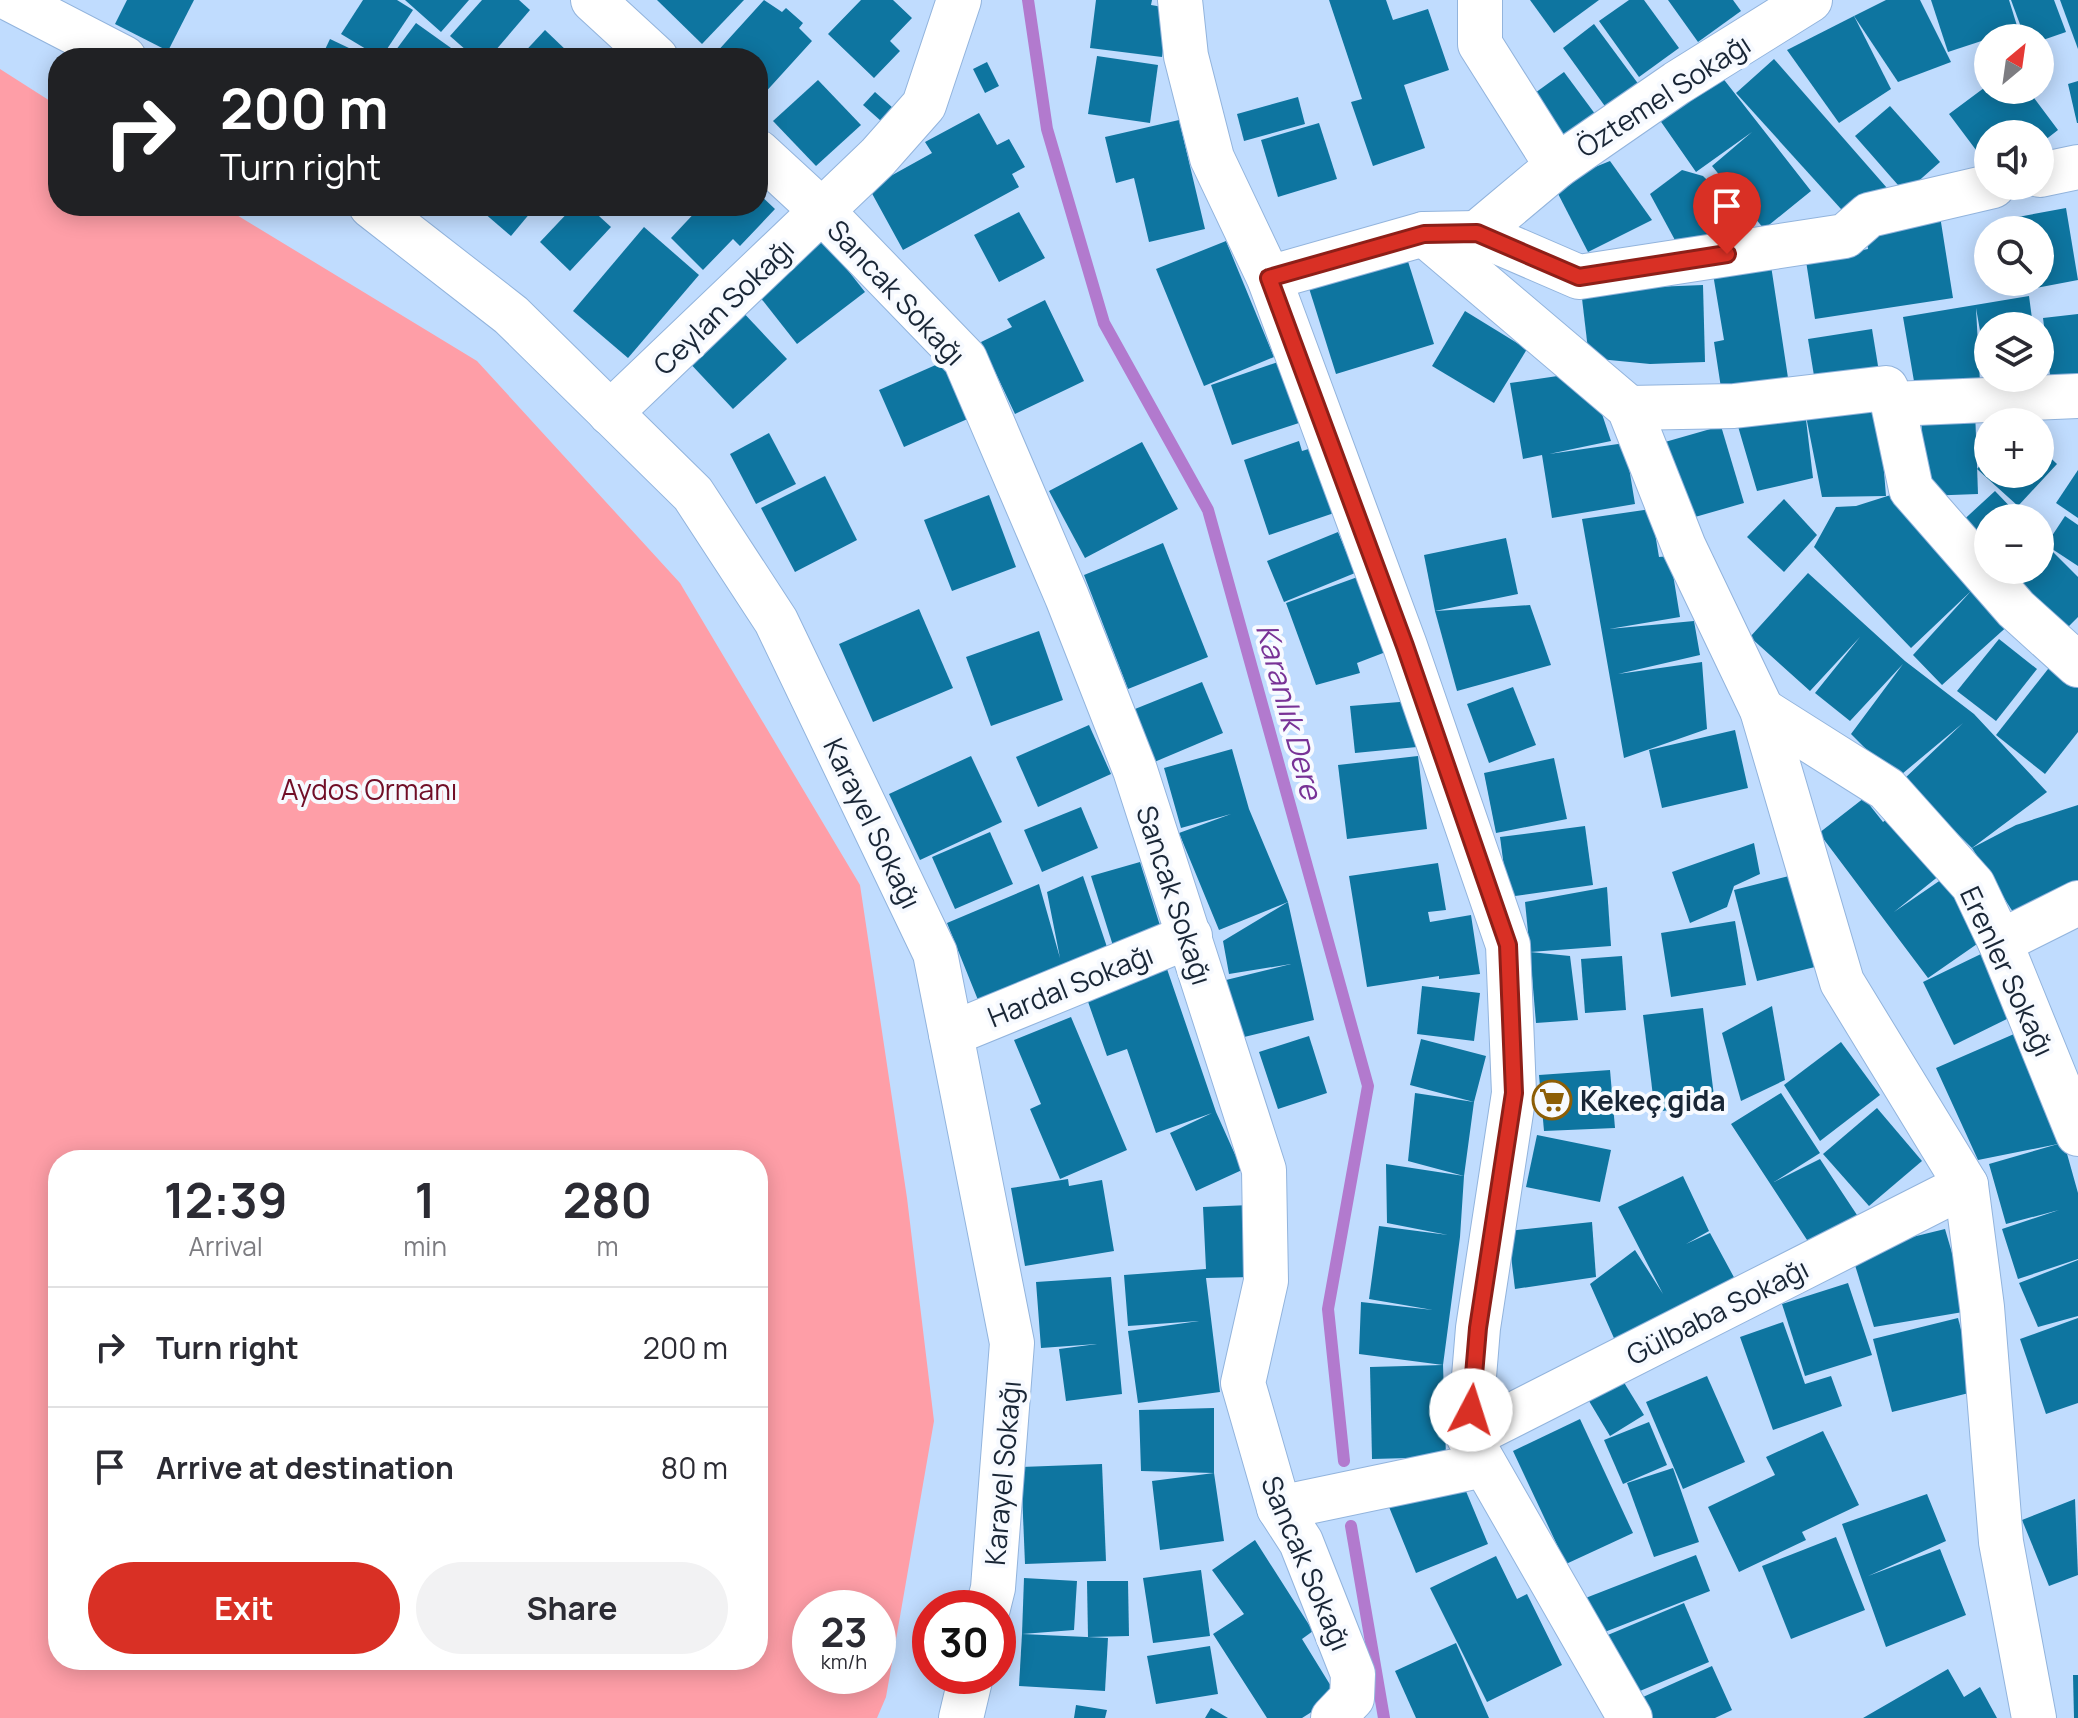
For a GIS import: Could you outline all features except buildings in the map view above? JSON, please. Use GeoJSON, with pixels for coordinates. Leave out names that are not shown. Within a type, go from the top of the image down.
{"type":"FeatureCollection","features":[{"type":"Feature","properties":{"kind":"street"},"geometry":{"type":"LineString","coordinates":[[593,0],[645,48]]}},
{"type":"Feature","properties":{"kind":"street","name":"Ceylan Sokağı"},"geometry":{"type":"LineString","coordinates":[[610,413],[822,211],[924,105],[959,0]]}},
{"type":"Feature","properties":{"kind":"street"},"geometry":{"type":"LineString","coordinates":[[1180,0],[1186,56],[1212,158],[1269,278],[1405,646],[1508,945],[1514,1093],[1478,1328],[1476,1451],[1630,1718]]}},
{"type":"Feature","properties":{"kind":"street"},"geometry":{"type":"LineString","coordinates":[[1480,0],[1480,44],[1557,166]]}},
{"type":"Feature","properties":{"kind":"street","name":"Öztemel Sokağı"},"geometry":{"type":"LineString","coordinates":[[1477,233],[1557,166],[1677,83],[1810,0]]}},
{"type":"Feature","properties":{"kind":"street"},"geometry":{"type":"LineString","coordinates":[[18,1],[105,48]]}},
{"type":"Feature","properties":{"kind":"street","name":"Sancak Sokağı"},"geometry":{"type":"LineString","coordinates":[[768,161],[822,211],[965,359],[1135,770],[1176,906],[1190,936],[1264,1170],[1266,1281],[1243,1383],[1279,1508],[1301,1542],[1353,1674],[1352,1698],[1333,1718]]}},
{"type":"Feature","properties":{"kind":"street"},"geometry":{"type":"LineString","coordinates":[[2054,172],[2078,167]]}},
{"type":"Feature","properties":{"kind":"street"},"geometry":{"type":"LineString","coordinates":[[1269,278],[1424,234],[1477,233],[1579,277],[1845,236],[1869,215],[1974,190]]}},
{"type":"Feature","properties":{"kind":"street","name":"Karayel Sokağı"},"geometry":{"type":"LineString","coordinates":[[384,216],[511,315],[693,494],[776,621],[935,953],[1012,1343],[992,1590]]}},
{"type":"Feature","properties":{"kind":"street"},"geometry":{"type":"LineString","coordinates":[[1424,234],[1629,408],[1684,547],[1762,710],[1842,982],[1966,1185],[1982,1307],[2001,1542],[2034,1718]]}},
{"type":"Feature","properties":{"kind":"street"},"geometry":{"type":"LineString","coordinates":[[1629,408],[1734,406],[1886,388],[1893,404],[1911,489],[2016,609],[2078,665]]}},
{"type":"Feature","properties":{"kind":"street"},"geometry":{"type":"LineString","coordinates":[[1893,404],[2078,396]]}},
{"type":"Feature","properties":{"kind":"street","name":"Erenler Sokağı"},"geometry":{"type":"LineString","coordinates":[[1762,710],[1887,789],[1973,885],[2000,942],[2078,1134]]}},
{"type":"Feature","properties":{"kind":"street"},"geometry":{"type":"LineString","coordinates":[[2000,942],[2078,903]]}},
{"type":"Feature","properties":{"kind":"street","name":"Hardal Sokağı"},"geometry":{"type":"LineString","coordinates":[[951,1034],[1190,936]]}},
{"type":"Feature","properties":{"kind":"street","name":"Gülbaba Sokağı"},"geometry":{"type":"LineString","coordinates":[[1279,1508],[1476,1451],[1966,1185]]}},
{"type":"Feature","properties":{"kind":"street"},"geometry":{"type":"LineString","coordinates":[[961,1718],[967,1694]]}},
{"type":"Feature","properties":{"kind":"green space","name":"Aydos Ormanı"},"geometry":{"type":"Polygon","coordinates":[[[0,69],[48,100],[48,216],[238,216],[477,361],[680,583],[860,885],[907,1198],[934,1421],[896,1640],[896,1590],[792,1590],[792,1694],[887,1694],[877,1718],[0,1718],[0,69]]]}},
{"type":"Feature","properties":{"kind":"waterway","name":"Karanlık Dere"},"geometry":{"type":"LineString","coordinates":[[1028,0],[1047,129],[1104,323],[1208,510],[1368,1086],[1328,1309],[1344,1461]]}},
{"type":"Feature","properties":{"kind":"waterway","name":"Karanlık Dere"},"geometry":{"type":"LineString","coordinates":[[1351,1526],[1384,1718]]}},
{"type":"Feature","properties":{"kind":"place","name":"Kekeç gida"},"geometry":{"type":"Point","coordinates":[1552,1100]}},
{"type":"Feature","properties":{"kind":"route"},"geometry":{"type":"LineString","coordinates":[[1471,1410],[1478,1328],[1514,1093],[1508,945],[1405,646],[1269,278],[1424,234],[1477,233],[1579,277],[1727,254]]}}]}
